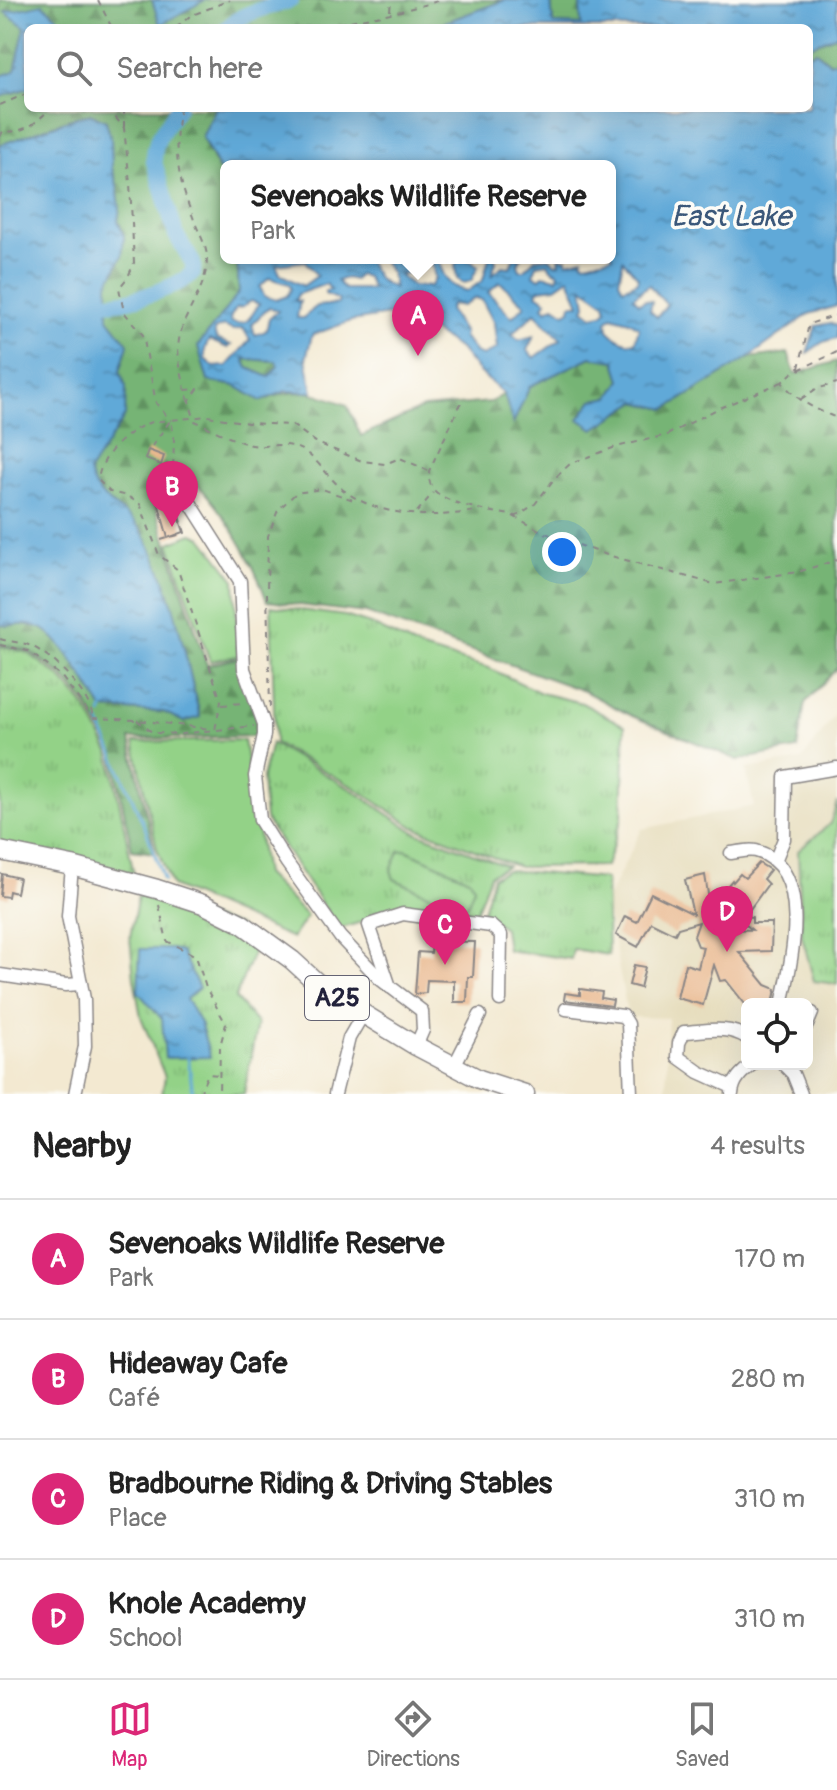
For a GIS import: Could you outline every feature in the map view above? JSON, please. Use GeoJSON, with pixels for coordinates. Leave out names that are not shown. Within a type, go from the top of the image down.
{"type":"FeatureCollection","features":[{"type":"Feature","properties":{"kind":"highway","name":"A25"},"geometry":{"type":"LineString","coordinates":[[0,851],[72,866],[203,904],[241,923],[292,960],[326,991],[416,1046],[479,1079],[525,1094]]}},
{"type":"Feature","properties":{"kind":"street"},"geometry":{"type":"LineString","coordinates":[[191,504],[240,581],[244,669],[264,730],[255,776],[260,820],[340,937],[390,987],[422,1011],[423,1030],[416,1046]]}},
{"type":"Feature","properties":{"kind":"street"},"geometry":{"type":"LineString","coordinates":[[775,861],[784,839],[785,777],[837,768]]}},
{"type":"Feature","properties":{"kind":"street"},"geometry":{"type":"LineString","coordinates":[[731,853],[757,851],[775,861],[784,869],[794,894],[794,927],[783,998]]}},
{"type":"Feature","properties":{"kind":"street"},"geometry":{"type":"LineString","coordinates":[[72,866],[68,916],[84,999],[85,1046],[75,1094]]}},
{"type":"Feature","properties":{"kind":"street"},"geometry":{"type":"LineString","coordinates":[[390,987],[369,925],[403,914],[491,926],[501,935],[500,1000]]}},
{"type":"Feature","properties":{"kind":"street"},"geometry":{"type":"LineString","coordinates":[[0,975],[66,985],[80,984]]}},
{"type":"Feature","properties":{"kind":"street"},"geometry":{"type":"LineString","coordinates":[[566,1009],[623,1016],[628,1024],[631,1094]]}},
{"type":"Feature","properties":{"kind":"street"},"geometry":{"type":"LineString","coordinates":[[335,1094],[349,1038],[363,1014]]}},
{"type":"Feature","properties":{"kind":"street"},"geometry":{"type":"LineString","coordinates":[[454,1066],[480,1015]]}},
{"type":"Feature","properties":{"kind":"street"},"geometry":{"type":"LineString","coordinates":[[741,1034],[729,1030],[684,1032],[678,1057],[732,1091],[739,1075],[745,1070]]}},
{"type":"Feature","properties":{"kind":"street"},"geometry":{"type":"LineString","coordinates":[[789,1070],[801,1094]]}},
{"type":"Feature","properties":{"kind":"path"},"geometry":{"type":"LineString","coordinates":[[98,0],[110,24]]}},
{"type":"Feature","properties":{"kind":"path"},"geometry":{"type":"LineString","coordinates":[[181,24],[190,16],[230,0]]}},
{"type":"Feature","properties":{"kind":"path"},"geometry":{"type":"LineString","coordinates":[[390,13],[391,0]]}},
{"type":"Feature","properties":{"kind":"path"},"geometry":{"type":"LineString","coordinates":[[335,24],[442,0]]}},
{"type":"Feature","properties":{"kind":"path"},"geometry":{"type":"LineString","coordinates":[[0,105],[24,95]]}},
{"type":"Feature","properties":{"kind":"path"},"geometry":{"type":"LineString","coordinates":[[0,137],[3,131],[14,132],[38,122],[47,112]]}},
{"type":"Feature","properties":{"kind":"path"},"geometry":{"type":"LineString","coordinates":[[111,112],[124,128]]}},
{"type":"Feature","properties":{"kind":"path"},"geometry":{"type":"LineString","coordinates":[[124,112],[134,263],[119,288],[124,312],[143,335],[156,403],[171,420],[175,454],[173,471],[177,489],[174,495],[185,533],[161,540]]}},
{"type":"Feature","properties":{"kind":"path"},"geometry":{"type":"LineString","coordinates":[[179,112],[175,160],[207,253],[206,278],[179,339],[180,364],[193,418],[253,445],[292,445],[314,457],[339,487],[361,503]]}},
{"type":"Feature","properties":{"kind":"path"},"geometry":{"type":"LineString","coordinates":[[798,370],[809,324],[837,315]]}},
{"type":"Feature","properties":{"kind":"path"},"geometry":{"type":"LineString","coordinates":[[461,403],[429,471],[429,482],[434,492],[480,510],[517,516],[535,504],[571,463],[616,447],[667,435],[715,410],[782,382],[798,370],[837,352]]}},
{"type":"Feature","properties":{"kind":"path"},"geometry":{"type":"LineString","coordinates":[[782,382],[816,410],[837,418]]}},
{"type":"Feature","properties":{"kind":"path"},"geometry":{"type":"LineString","coordinates":[[800,399],[816,389],[837,383]]}},
{"type":"Feature","properties":{"kind":"path"},"geometry":{"type":"LineString","coordinates":[[185,390],[198,389],[189,401]]}},
{"type":"Feature","properties":{"kind":"path"},"geometry":{"type":"LineString","coordinates":[[215,730],[220,705],[178,570],[159,555],[140,504],[127,496],[110,492],[98,480],[99,468],[123,439],[142,425],[208,416],[248,423],[292,425],[317,443],[362,461],[385,464],[400,458],[429,471]]}},
{"type":"Feature","properties":{"kind":"path"},"geometry":{"type":"LineString","coordinates":[[152,446],[171,420]]}},
{"type":"Feature","properties":{"kind":"path"},"geometry":{"type":"LineString","coordinates":[[137,720],[153,733],[264,730],[271,716],[268,536],[278,510],[296,493],[322,489],[378,508],[416,513],[455,515],[480,510]]}},
{"type":"Feature","properties":{"kind":"path"},"geometry":{"type":"LineString","coordinates":[[416,513],[434,492]]}},
{"type":"Feature","properties":{"kind":"path"},"geometry":{"type":"LineString","coordinates":[[512,515],[545,533],[607,555],[714,584],[798,572],[837,560]]}},
{"type":"Feature","properties":{"kind":"path"},"geometry":{"type":"LineString","coordinates":[[0,639],[32,646],[65,672],[87,698],[93,718]]}},
{"type":"Feature","properties":{"kind":"path"},"geometry":{"type":"LineString","coordinates":[[0,645],[28,651],[61,676],[93,718]]}},
{"type":"Feature","properties":{"kind":"path"},"geometry":{"type":"LineString","coordinates":[[220,705],[243,703],[253,697]]}},
{"type":"Feature","properties":{"kind":"path"},"geometry":{"type":"LineString","coordinates":[[93,718],[215,730]]}},
{"type":"Feature","properties":{"kind":"path"},"geometry":{"type":"LineString","coordinates":[[157,889],[167,941],[196,956],[206,988],[226,1024],[220,1046],[219,1094]]}},
{"type":"Feature","properties":{"kind":"path"},"geometry":{"type":"LineString","coordinates":[[201,1094],[208,1074],[220,1075]]}},
{"type":"Feature","properties":{"kind":"shaded area"},"geometry":{"type":"Polygon","coordinates":[[[837,712],[837,1094],[666,1094],[668,1018],[628,1017],[606,901],[642,829],[754,806],[746,769],[802,760],[837,712]]]}},
{"type":"Feature","properties":{"kind":"green space"},"geometry":{"type":"Polygon","coordinates":[[[0,0],[505,0],[440,24],[24,24],[24,112],[214,112],[202,138],[220,171],[220,264],[237,264],[239,292],[198,346],[208,381],[236,386],[261,401],[295,392],[335,400],[347,405],[361,436],[423,408],[491,402],[504,394],[513,423],[530,386],[591,357],[615,361],[621,380],[610,397],[580,419],[594,429],[636,402],[666,409],[748,358],[788,353],[795,374],[837,361],[837,668],[805,703],[797,749],[738,760],[632,716],[584,691],[366,613],[267,601],[253,566],[233,531],[209,498],[183,471],[158,479],[149,488],[207,665],[238,658],[256,715],[256,736],[130,739],[155,853],[132,850],[112,752],[87,704],[62,675],[29,651],[0,644],[0,625],[38,627],[51,635],[67,654],[103,709],[164,712],[184,722],[200,716],[184,648],[153,553],[139,527],[93,489],[89,472],[126,387],[120,371],[128,344],[108,318],[108,283],[122,256],[124,237],[118,221],[120,208],[112,168],[111,139],[76,117],[0,145],[0,0]]]}},
{"type":"Feature","properties":{"kind":"green space"},"geometry":{"type":"Polygon","coordinates":[[[551,0],[580,0],[582,24],[553,24],[551,0]]]}},
{"type":"Feature","properties":{"kind":"green space"},"geometry":{"type":"Polygon","coordinates":[[[837,35],[837,61],[831,63],[816,51],[813,52],[813,44],[837,35]]]}},
{"type":"Feature","properties":{"kind":"green space"},"geometry":{"type":"Polygon","coordinates":[[[244,359],[276,361],[279,366],[269,377],[248,368],[244,359]]]}},
{"type":"Feature","properties":{"kind":"green space"},"geometry":{"type":"Polygon","coordinates":[[[192,534],[202,537],[235,580],[238,656],[210,661],[169,543],[192,534]]]}},
{"type":"Feature","properties":{"kind":"green space"},"geometry":{"type":"Polygon","coordinates":[[[271,606],[345,616],[370,624],[422,649],[489,668],[541,693],[582,703],[625,726],[622,818],[606,866],[519,867],[414,827],[355,788],[275,743],[271,606]]]}},
{"type":"Feature","properties":{"kind":"green space"},"geometry":{"type":"Polygon","coordinates":[[[0,646],[28,653],[60,677],[85,706],[109,752],[134,875],[0,845],[0,646]]]}},
{"type":"Feature","properties":{"kind":"green space"},"geometry":{"type":"Polygon","coordinates":[[[244,740],[265,874],[307,916],[292,938],[172,886],[157,849],[134,742],[244,740]]]}},
{"type":"Feature","properties":{"kind":"green space"},"geometry":{"type":"Polygon","coordinates":[[[271,743],[354,791],[413,831],[507,866],[490,875],[474,918],[403,909],[339,929],[265,819],[262,778],[271,743]]]}},
{"type":"Feature","properties":{"kind":"green space"},"geometry":{"type":"Polygon","coordinates":[[[837,802],[837,984],[814,981],[802,936],[798,851],[830,824],[837,802]]]}},
{"type":"Feature","properties":{"kind":"green space"},"geometry":{"type":"Polygon","coordinates":[[[406,850],[471,880],[474,887],[467,906],[459,908],[394,879],[391,870],[399,851],[406,850]]]}},
{"type":"Feature","properties":{"kind":"green space"},"geometry":{"type":"Polygon","coordinates":[[[507,870],[606,879],[608,955],[573,949],[571,959],[507,950],[504,928],[493,920],[481,917],[493,877],[507,870]]]}},
{"type":"Feature","properties":{"kind":"green space"},"geometry":{"type":"Polygon","coordinates":[[[138,895],[238,926],[257,943],[235,998],[257,1023],[244,1094],[162,1094],[165,1077],[141,1017],[134,978],[130,937],[138,895]]]}},
{"type":"Feature","properties":{"kind":"water"},"geometry":{"type":"Polygon","coordinates":[[[152,0],[205,0],[162,24],[152,0]]]}},
{"type":"Feature","properties":{"kind":"water"},"geometry":{"type":"Polygon","coordinates":[[[505,0],[551,0],[553,24],[440,24],[505,0]]]}},
{"type":"Feature","properties":{"kind":"water"},"geometry":{"type":"Polygon","coordinates":[[[580,0],[837,0],[837,35],[813,44],[813,24],[581,24],[580,0]]]}},
{"type":"Feature","properties":{"kind":"water"},"geometry":{"type":"Polygon","coordinates":[[[43,4],[63,22],[24,26],[5,12],[43,4]]]}},
{"type":"Feature","properties":{"kind":"water"},"geometry":{"type":"Polygon","coordinates":[[[24,31],[24,89],[0,97],[0,76],[15,71],[24,31]]]}},
{"type":"Feature","properties":{"kind":"water","name":"East Lake"},"geometry":{"type":"Polygon","coordinates":[[[816,51],[830,63],[837,61],[837,306],[809,314],[748,358],[666,409],[636,402],[594,429],[579,419],[593,400],[610,397],[621,380],[615,361],[591,357],[530,386],[513,424],[504,394],[479,372],[461,350],[422,324],[389,315],[351,321],[312,335],[306,359],[313,392],[286,391],[261,401],[236,386],[208,381],[198,346],[239,292],[237,264],[283,264],[276,265],[280,274],[303,286],[317,276],[307,264],[369,264],[380,281],[394,288],[385,264],[420,264],[416,272],[399,275],[413,286],[431,286],[435,278],[432,264],[440,264],[448,280],[468,291],[483,280],[487,264],[495,264],[491,276],[502,266],[518,264],[520,270],[524,270],[530,264],[542,264],[537,265],[533,275],[557,278],[559,273],[548,264],[616,264],[616,160],[220,160],[220,170],[202,137],[214,112],[813,112],[813,52],[816,51]],[[623,260],[619,281],[623,288],[637,282],[638,277],[623,260]],[[367,277],[337,281],[344,289],[372,289],[367,277]],[[269,278],[260,287],[264,296],[276,300],[287,296],[291,289],[289,284],[269,278]],[[569,278],[556,287],[539,289],[537,294],[547,301],[543,306],[547,310],[554,306],[565,313],[570,310],[571,304],[580,304],[569,278]],[[500,282],[488,292],[512,317],[525,305],[500,282]],[[326,284],[298,294],[295,301],[300,301],[297,318],[303,318],[317,306],[338,304],[339,300],[325,294],[325,291],[331,290],[326,284]],[[649,285],[633,297],[639,303],[652,301],[650,311],[657,317],[667,305],[649,285]],[[583,287],[584,309],[593,316],[607,310],[605,303],[583,287]],[[475,298],[463,306],[451,304],[449,310],[464,333],[463,337],[477,354],[483,356],[497,348],[494,323],[482,300],[475,298]],[[251,301],[236,308],[231,322],[241,323],[251,317],[259,304],[251,301]],[[269,307],[252,324],[255,335],[266,331],[269,319],[278,311],[269,307]],[[535,313],[512,334],[519,340],[534,336],[527,350],[534,358],[561,339],[535,313]],[[612,316],[607,321],[608,330],[632,343],[639,327],[612,316]],[[223,326],[214,330],[216,339],[231,345],[228,348],[209,340],[205,359],[214,367],[227,366],[250,340],[243,328],[233,330],[223,326]],[[244,359],[248,368],[269,377],[278,366],[276,361],[244,359]]]}},
{"type":"Feature","properties":{"kind":"water"},"geometry":{"type":"Polygon","coordinates":[[[92,114],[106,121],[111,139],[112,168],[120,208],[118,221],[124,236],[122,256],[108,284],[108,318],[128,344],[120,371],[126,387],[125,416],[89,472],[98,492],[141,530],[161,572],[177,620],[200,717],[184,722],[164,712],[103,709],[76,666],[51,635],[32,625],[0,625],[0,145],[92,114]]]}},
{"type":"Feature","properties":{"kind":"water"},"geometry":{"type":"Polygon","coordinates":[[[455,264],[475,264],[478,267],[471,281],[464,283],[457,279],[455,264]]]}},
{"type":"Feature","properties":{"kind":"water"},"geometry":{"type":"Polygon","coordinates":[[[830,323],[837,326],[837,338],[823,342],[807,353],[816,326],[830,323]]]}},
{"type":"Feature","properties":{"kind":"water"},"geometry":{"type":"Polygon","coordinates":[[[140,949],[181,952],[199,988],[186,999],[201,1025],[210,1057],[165,1058],[162,1019],[138,992],[140,949]]]}},
{"type":"Feature","properties":{"kind":"building"},"geometry":{"type":"Polygon","coordinates":[[[148,450],[164,456],[161,465],[145,459],[148,450]]]}},
{"type":"Feature","properties":{"kind":"building"},"geometry":{"type":"Polygon","coordinates":[[[164,485],[166,496],[172,495],[184,532],[168,538],[154,488],[164,485]]]}},
{"type":"Feature","properties":{"kind":"building"},"geometry":{"type":"Polygon","coordinates":[[[759,863],[770,870],[763,879],[768,884],[745,916],[752,917],[752,923],[772,923],[771,951],[739,952],[766,985],[776,989],[774,998],[741,999],[726,980],[720,981],[714,965],[703,1005],[677,998],[685,964],[698,968],[703,947],[698,946],[694,936],[699,922],[678,928],[675,934],[651,922],[638,947],[616,935],[625,916],[637,922],[651,893],[693,914],[685,880],[705,875],[710,907],[740,874],[745,878],[759,863]],[[725,907],[711,909],[713,927],[727,943],[728,929],[752,930],[725,907]]]}},
{"type":"Feature","properties":{"kind":"building"},"geometry":{"type":"Polygon","coordinates":[[[2,874],[19,878],[16,893],[9,891],[8,897],[0,896],[2,874]]]}},
{"type":"Feature","properties":{"kind":"building"},"geometry":{"type":"Polygon","coordinates":[[[432,941],[475,942],[473,977],[468,977],[467,1002],[454,1002],[454,981],[427,980],[426,993],[415,994],[418,952],[431,953],[432,941]]]}},
{"type":"Feature","properties":{"kind":"building"},"geometry":{"type":"Polygon","coordinates":[[[634,965],[645,967],[640,988],[629,985],[634,965]]]}},
{"type":"Feature","properties":{"kind":"building"},"geometry":{"type":"Polygon","coordinates":[[[580,989],[602,992],[601,998],[613,1000],[612,1006],[564,1000],[565,993],[580,995],[580,989]]]}},
{"type":"Feature","properties":{"kind":"waterway"},"geometry":{"type":"LineString","coordinates":[[232,24],[249,14],[291,0]]}},
{"type":"Feature","properties":{"kind":"waterway"},"geometry":{"type":"LineString","coordinates":[[89,300],[113,302],[143,297],[172,286],[193,273],[193,263],[176,235],[154,162],[158,139],[175,112]]}},
{"type":"Feature","properties":{"kind":"waterway"},"geometry":{"type":"LineString","coordinates":[[101,714],[103,709]]}},
{"type":"Feature","properties":{"kind":"waterway"},"geometry":{"type":"LineString","coordinates":[[99,722],[164,880]]}},
{"type":"Feature","properties":{"kind":"waterway"},"geometry":{"type":"LineString","coordinates":[[188,1057],[193,1094]]}},
{"type":"Feature","properties":{"kind":"place","name":"Sevenoaks Wildlife Reserve"},"geometry":{"type":"Point","coordinates":[418,356]}},
{"type":"Feature","properties":{"kind":"place","name":"Hideaway Cafe"},"geometry":{"type":"Point","coordinates":[172,527]}},
{"type":"Feature","properties":{"kind":"place","name":"Knole Academy"},"geometry":{"type":"Point","coordinates":[727,952]}},
{"type":"Feature","properties":{"kind":"place","name":"Bradbourne Riding & Driving Stables"},"geometry":{"type":"Point","coordinates":[445,965]}}]}
